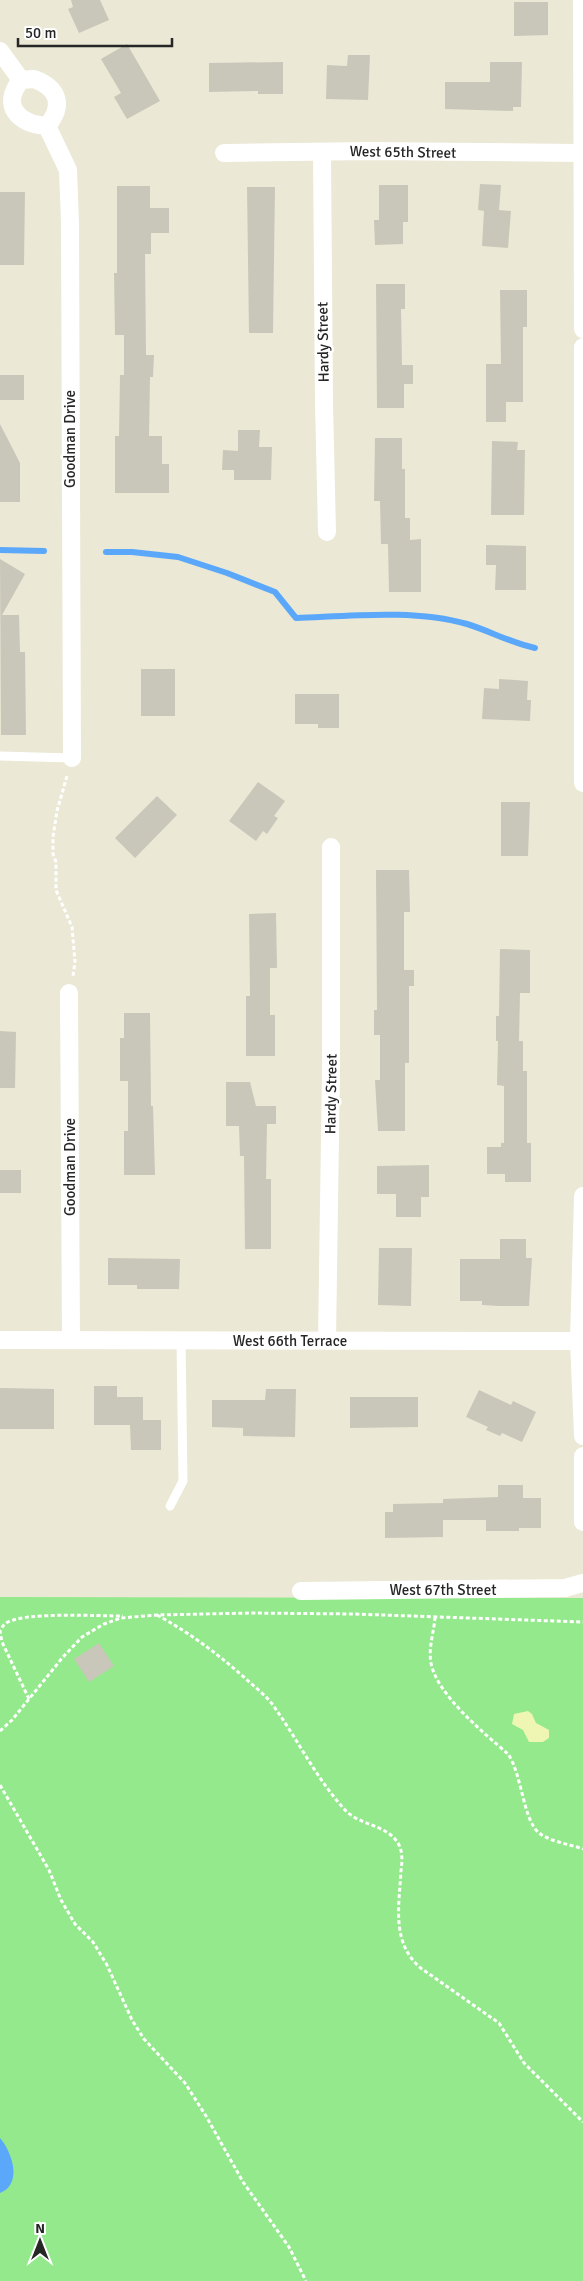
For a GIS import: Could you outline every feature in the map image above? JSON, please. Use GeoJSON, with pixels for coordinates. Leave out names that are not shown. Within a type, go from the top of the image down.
{"type":"FeatureCollection","features":[{"type":"Feature","properties":{"kind":"street"},"geometry":{"type":"LineString","coordinates":[[582,0],[583,329]]}},
{"type":"Feature","properties":{"kind":"street"},"geometry":{"type":"LineString","coordinates":[[0,50],[21,80]]}},
{"type":"Feature","properties":{"kind":"street"},"geometry":{"type":"LineString","coordinates":[[34,79],[42,82],[56,95],[58,106],[55,117],[47,126],[32,125],[14,114],[11,96],[14,86],[21,80],[34,79]]}},
{"type":"Feature","properties":{"kind":"street","name":"Goodman Drive"},"geometry":{"type":"LineString","coordinates":[[47,126],[68,170],[72,758]]}},
{"type":"Feature","properties":{"kind":"street","name":"Hardy Street"},"geometry":{"type":"LineString","coordinates":[[322,152],[327,532]]}},
{"type":"Feature","properties":{"kind":"street","name":"West 65th Street"},"geometry":{"type":"LineString","coordinates":[[224,153],[582,153]]}},
{"type":"Feature","properties":{"kind":"street"},"geometry":{"type":"LineString","coordinates":[[583,347],[583,783]]}},
{"type":"Feature","properties":{"kind":"street","name":"Hardy Street"},"geometry":{"type":"LineString","coordinates":[[327,1341],[331,1068],[331,847]]}},
{"type":"Feature","properties":{"kind":"street","name":"Goodman Drive"},"geometry":{"type":"LineString","coordinates":[[69,994],[70,1340]]}},
{"type":"Feature","properties":{"kind":"street"},"geometry":{"type":"LineString","coordinates":[[583,1196],[579,1341],[583,1436]]}},
{"type":"Feature","properties":{"kind":"street","name":"West 66th Terrace"},"geometry":{"type":"LineString","coordinates":[[0,1340],[579,1341]]}},
{"type":"Feature","properties":{"kind":"street"},"geometry":{"type":"LineString","coordinates":[[583,1456],[583,1522]]}},
{"type":"Feature","properties":{"kind":"street","name":"West 67th Street"},"geometry":{"type":"LineString","coordinates":[[301,1591],[559,1588],[583,1583]]}},
{"type":"Feature","properties":{"kind":"lane"},"geometry":{"type":"LineString","coordinates":[[0,756],[72,758]]}},
{"type":"Feature","properties":{"kind":"lane"},"geometry":{"type":"LineString","coordinates":[[170,1506],[183,1481],[180,1340]]}},
{"type":"Feature","properties":{"kind":"path"},"geometry":{"type":"LineString","coordinates":[[69,994],[75,962],[72,927],[56,890],[56,862],[53,854],[53,836],[57,811],[72,758]]}},
{"type":"Feature","properties":{"kind":"path"},"geometry":{"type":"LineString","coordinates":[[29,1699],[0,1636],[0,1631],[8,1622],[43,1617],[251,1613],[583,1622]]}},
{"type":"Feature","properties":{"kind":"path"},"geometry":{"type":"LineString","coordinates":[[157,1615],[180,1627],[215,1652],[254,1686],[274,1706],[313,1766],[346,1810],[361,1822],[387,1832],[393,1837],[402,1851],[398,1922],[407,1953],[422,1970],[499,2023],[524,2063],[583,2122]]}},
{"type":"Feature","properties":{"kind":"path"},"geometry":{"type":"LineString","coordinates":[[0,1731],[82,1637],[104,1624],[134,1616]]}},
{"type":"Feature","properties":{"kind":"path"},"geometry":{"type":"LineString","coordinates":[[435,1617],[430,1663],[442,1688],[465,1716],[508,1754],[513,1761],[522,1786],[529,1817],[538,1832],[553,1840],[583,1849]]}},
{"type":"Feature","properties":{"kind":"path"},"geometry":{"type":"LineString","coordinates":[[0,1785],[49,1870],[66,1908],[107,1965],[132,2020],[144,2039],[185,2083],[243,2182],[289,2247],[306,2281]]}},
{"type":"Feature","properties":{"kind":"green space"},"geometry":{"type":"Polygon","coordinates":[[[0,1597],[583,1598],[583,2281],[0,2281],[0,1597]]]}},
{"type":"Feature","properties":{"kind":"sand"},"geometry":{"type":"Polygon","coordinates":[[[528,1711],[532,1714],[536,1723],[549,1730],[549,1738],[543,1742],[529,1742],[523,1730],[512,1724],[514,1714],[528,1711]]]}},
{"type":"Feature","properties":{"kind":"water"},"geometry":{"type":"Polygon","coordinates":[[[0,2138],[11,2159],[13,2175],[7,2189],[0,2193],[0,2138]]]}},
{"type":"Feature","properties":{"kind":"building"},"geometry":{"type":"Polygon","coordinates":[[[71,0],[100,0],[109,20],[79,33],[68,9],[73,7],[71,0]]]}},
{"type":"Feature","properties":{"kind":"building"},"geometry":{"type":"Polygon","coordinates":[[[514,2],[548,2],[548,35],[514,36],[514,2]]]}},
{"type":"Feature","properties":{"kind":"building"},"geometry":{"type":"Polygon","coordinates":[[[127,44],[160,101],[127,119],[114,97],[121,93],[101,59],[127,44]]]}},
{"type":"Feature","properties":{"kind":"building"},"geometry":{"type":"Polygon","coordinates":[[[348,55],[370,55],[368,100],[326,99],[327,65],[347,66],[348,55]]]}},
{"type":"Feature","properties":{"kind":"building"},"geometry":{"type":"Polygon","coordinates":[[[283,62],[283,94],[258,94],[258,91],[209,92],[209,63],[283,62]]]}},
{"type":"Feature","properties":{"kind":"building"},"geometry":{"type":"Polygon","coordinates":[[[490,62],[522,62],[521,107],[513,107],[513,111],[445,109],[445,82],[490,82],[490,62]]]}},
{"type":"Feature","properties":{"kind":"building"},"geometry":{"type":"Polygon","coordinates":[[[480,184],[501,185],[499,210],[511,211],[508,248],[482,246],[484,211],[478,210],[480,184]]]}},
{"type":"Feature","properties":{"kind":"building"},"geometry":{"type":"Polygon","coordinates":[[[379,185],[408,185],[408,222],[403,222],[403,244],[375,245],[374,220],[379,220],[379,185]]]}},
{"type":"Feature","properties":{"kind":"building"},"geometry":{"type":"Polygon","coordinates":[[[117,186],[150,186],[150,208],[169,208],[169,233],[151,233],[151,254],[145,254],[146,355],[154,355],[153,377],[150,377],[149,436],[162,436],[162,464],[169,464],[169,493],[115,493],[115,436],[119,436],[120,375],[124,375],[124,335],[115,335],[114,273],[117,273],[117,186]]]}},
{"type":"Feature","properties":{"kind":"building"},"geometry":{"type":"Polygon","coordinates":[[[247,187],[275,187],[273,333],[249,333],[247,187]]]}},
{"type":"Feature","properties":{"kind":"building"},"geometry":{"type":"Polygon","coordinates":[[[0,192],[25,192],[24,265],[0,265],[0,192]]]}},
{"type":"Feature","properties":{"kind":"building"},"geometry":{"type":"Polygon","coordinates":[[[376,284],[405,284],[405,309],[401,309],[402,365],[413,365],[413,384],[404,384],[404,408],[377,408],[376,284]]]}},
{"type":"Feature","properties":{"kind":"building"},"geometry":{"type":"Polygon","coordinates":[[[500,290],[527,290],[527,327],[523,327],[523,402],[506,402],[506,422],[486,422],[486,364],[501,364],[500,290]]]}},
{"type":"Feature","properties":{"kind":"building"},"geometry":{"type":"Polygon","coordinates":[[[0,375],[24,375],[24,400],[0,400],[0,375]]]}},
{"type":"Feature","properties":{"kind":"building"},"geometry":{"type":"Polygon","coordinates":[[[0,424],[20,463],[20,502],[0,502],[0,424]]]}},
{"type":"Feature","properties":{"kind":"building"},"geometry":{"type":"Polygon","coordinates":[[[238,430],[260,430],[259,447],[272,447],[271,480],[234,480],[234,470],[222,470],[223,450],[238,451],[238,430]]]}},
{"type":"Feature","properties":{"kind":"building"},"geometry":{"type":"Polygon","coordinates":[[[375,438],[402,438],[402,469],[405,469],[405,518],[410,518],[410,540],[421,539],[421,592],[389,592],[388,544],[381,544],[380,501],[374,501],[375,438]]]}},
{"type":"Feature","properties":{"kind":"building"},"geometry":{"type":"Polygon","coordinates":[[[492,441],[518,442],[517,450],[525,450],[524,515],[491,515],[492,441]]]}},
{"type":"Feature","properties":{"kind":"building"},"geometry":{"type":"Polygon","coordinates":[[[486,545],[526,546],[526,590],[495,590],[496,565],[486,565],[486,545]]]}},
{"type":"Feature","properties":{"kind":"building"},"geometry":{"type":"Polygon","coordinates":[[[0,559],[25,574],[2,615],[19,615],[20,652],[25,652],[26,735],[1,735],[0,559]]]}},
{"type":"Feature","properties":{"kind":"building"},"geometry":{"type":"Polygon","coordinates":[[[141,669],[175,669],[175,716],[141,716],[141,669]]]}},
{"type":"Feature","properties":{"kind":"building"},"geometry":{"type":"Polygon","coordinates":[[[499,679],[528,681],[527,700],[531,700],[530,721],[482,719],[484,688],[499,689],[499,679]]]}},
{"type":"Feature","properties":{"kind":"building"},"geometry":{"type":"Polygon","coordinates":[[[295,694],[339,694],[339,728],[318,728],[318,724],[295,724],[295,694]]]}},
{"type":"Feature","properties":{"kind":"building"},"geometry":{"type":"Polygon","coordinates":[[[258,782],[285,801],[274,816],[278,818],[267,834],[263,831],[256,841],[229,821],[258,782]]]}},
{"type":"Feature","properties":{"kind":"building"},"geometry":{"type":"Polygon","coordinates":[[[157,796],[177,815],[135,858],[115,838],[157,796]]]}},
{"type":"Feature","properties":{"kind":"building"},"geometry":{"type":"Polygon","coordinates":[[[501,802],[530,802],[528,856],[501,856],[501,802]]]}},
{"type":"Feature","properties":{"kind":"building"},"geometry":{"type":"Polygon","coordinates":[[[376,870],[409,870],[410,912],[404,912],[404,970],[414,970],[414,986],[409,986],[409,1063],[405,1063],[405,1131],[378,1131],[375,1080],[380,1080],[380,1035],[374,1035],[374,1010],[377,1010],[376,870]]]}},
{"type":"Feature","properties":{"kind":"building"},"geometry":{"type":"Polygon","coordinates":[[[276,913],[277,968],[270,968],[270,1015],[275,1015],[275,1056],[246,1056],[246,996],[250,996],[249,914],[276,913]]]}},
{"type":"Feature","properties":{"kind":"building"},"geometry":{"type":"Polygon","coordinates":[[[500,949],[530,950],[530,993],[520,993],[519,1041],[523,1041],[523,1071],[527,1071],[527,1143],[531,1143],[531,1182],[505,1182],[505,1174],[487,1174],[487,1147],[501,1147],[501,1143],[504,1143],[504,1086],[497,1085],[498,1041],[496,1041],[496,1016],[499,1016],[500,949]]]}},
{"type":"Feature","properties":{"kind":"building"},"geometry":{"type":"Polygon","coordinates":[[[124,1013],[150,1013],[151,1106],[153,1106],[155,1175],[124,1175],[124,1131],[128,1131],[128,1081],[120,1081],[120,1038],[124,1038],[124,1013]]]}},
{"type":"Feature","properties":{"kind":"building"},"geometry":{"type":"Polygon","coordinates":[[[0,1031],[16,1032],[15,1088],[0,1088],[0,1031]]]}},
{"type":"Feature","properties":{"kind":"building"},"geometry":{"type":"Polygon","coordinates":[[[226,1082],[250,1082],[256,1106],[276,1106],[276,1124],[267,1124],[266,1179],[271,1179],[271,1249],[245,1249],[244,1156],[240,1156],[239,1126],[226,1126],[226,1082]]]}},
{"type":"Feature","properties":{"kind":"building"},"geometry":{"type":"Polygon","coordinates":[[[429,1165],[429,1197],[421,1197],[421,1217],[396,1217],[396,1194],[377,1194],[377,1166],[429,1165]]]}},
{"type":"Feature","properties":{"kind":"building"},"geometry":{"type":"Polygon","coordinates":[[[0,1170],[21,1170],[21,1193],[0,1193],[0,1170]]]}},
{"type":"Feature","properties":{"kind":"building"},"geometry":{"type":"Polygon","coordinates":[[[500,1239],[526,1239],[526,1258],[532,1258],[529,1306],[482,1305],[482,1301],[460,1301],[460,1259],[500,1259],[500,1239]]]}},
{"type":"Feature","properties":{"kind":"building"},"geometry":{"type":"Polygon","coordinates":[[[379,1248],[412,1248],[411,1306],[378,1305],[379,1248]]]}},
{"type":"Feature","properties":{"kind":"building"},"geometry":{"type":"Polygon","coordinates":[[[108,1258],[180,1259],[179,1289],[137,1289],[137,1285],[108,1285],[108,1258]]]}},
{"type":"Feature","properties":{"kind":"building"},"geometry":{"type":"Polygon","coordinates":[[[94,1386],[117,1386],[117,1397],[143,1397],[143,1420],[161,1420],[161,1450],[131,1450],[130,1425],[94,1425],[94,1386]]]}},
{"type":"Feature","properties":{"kind":"building"},"geometry":{"type":"Polygon","coordinates":[[[0,1388],[54,1389],[54,1429],[0,1429],[0,1388]]]}},
{"type":"Feature","properties":{"kind":"building"},"geometry":{"type":"Polygon","coordinates":[[[266,1389],[296,1389],[295,1437],[243,1436],[243,1428],[212,1427],[212,1400],[265,1400],[266,1389]]]}},
{"type":"Feature","properties":{"kind":"building"},"geometry":{"type":"Polygon","coordinates":[[[479,1390],[511,1405],[513,1401],[536,1412],[522,1442],[502,1433],[500,1436],[486,1430],[488,1427],[466,1417],[479,1390]]]}},
{"type":"Feature","properties":{"kind":"building"},"geometry":{"type":"Polygon","coordinates":[[[350,1397],[418,1397],[418,1427],[350,1428],[350,1397]]]}},
{"type":"Feature","properties":{"kind":"building"},"geometry":{"type":"Polygon","coordinates":[[[498,1485],[523,1485],[523,1498],[541,1498],[541,1528],[519,1528],[519,1531],[486,1531],[486,1520],[443,1520],[443,1537],[385,1538],[385,1512],[393,1512],[393,1504],[443,1503],[443,1499],[498,1497],[498,1485]]]}},
{"type":"Feature","properties":{"kind":"building"},"geometry":{"type":"Polygon","coordinates":[[[99,1643],[114,1666],[89,1682],[74,1659],[99,1643]]]}},
{"type":"Feature","properties":{"kind":"waterway"},"geometry":{"type":"LineString","coordinates":[[0,550],[44,551]]}},
{"type":"Feature","properties":{"kind":"waterway"},"geometry":{"type":"LineString","coordinates":[[106,552],[132,552],[178,557],[227,573],[275,592],[296,618],[360,615],[426,616],[467,624],[535,648]]}}]}
